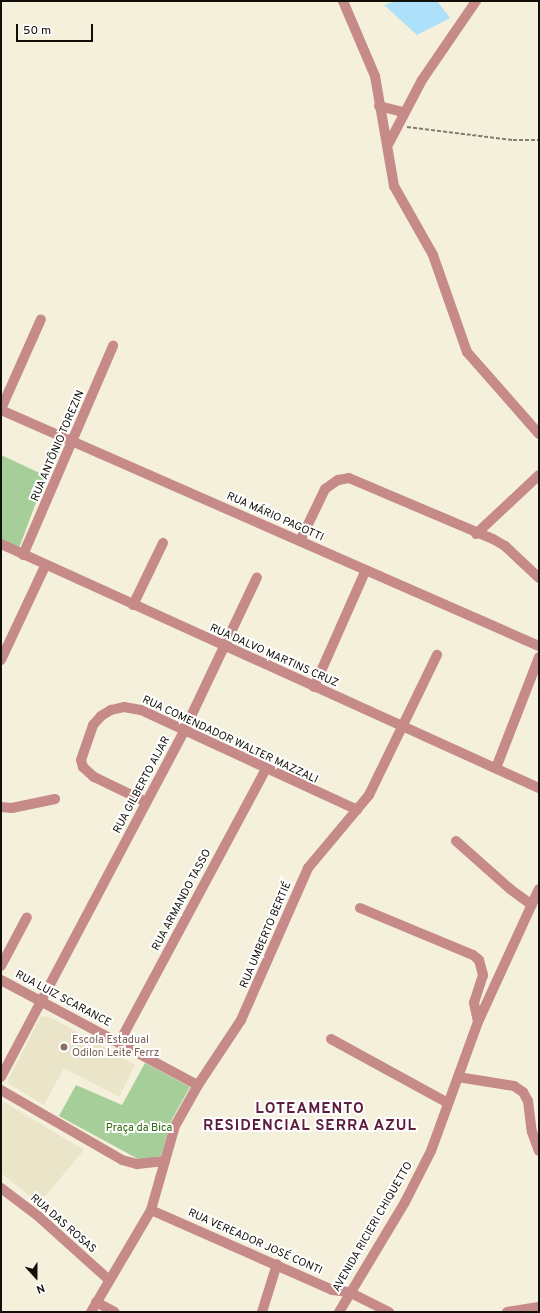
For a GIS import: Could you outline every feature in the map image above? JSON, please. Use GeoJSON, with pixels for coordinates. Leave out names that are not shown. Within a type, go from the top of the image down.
{"type":"FeatureCollection","features":[{"type":"Feature","properties":{"kind":"street"},"geometry":{"type":"LineString","coordinates":[[343,1],[375,76],[378,106],[389,143],[394,186],[433,255],[467,352],[539,434]]}},
{"type":"Feature","properties":{"kind":"street"},"geometry":{"type":"LineString","coordinates":[[389,143],[403,112],[449,38],[476,1]]}},
{"type":"Feature","properties":{"kind":"street"},"geometry":{"type":"LineString","coordinates":[[378,106],[403,112]]}},
{"type":"Feature","properties":{"kind":"street"},"geometry":{"type":"LineString","coordinates":[[1,409],[41,319]]}},
{"type":"Feature","properties":{"kind":"street","name":"RUA ANTÔNIO TOREZIN"},"geometry":{"type":"LineString","coordinates":[[23,555],[113,346]]}},
{"type":"Feature","properties":{"kind":"street","name":"RUA MÁRIO PAGOTTI"},"geometry":{"type":"LineString","coordinates":[[1,409],[300,541],[365,572],[539,646]]}},
{"type":"Feature","properties":{"kind":"street"},"geometry":{"type":"LineString","coordinates":[[476,534],[539,475]]}},
{"type":"Feature","properties":{"kind":"street"},"geometry":{"type":"LineString","coordinates":[[300,541],[325,489],[334,481],[349,478],[505,546],[539,578]]}},
{"type":"Feature","properties":{"kind":"street"},"geometry":{"type":"LineString","coordinates":[[133,605],[163,543]]}},
{"type":"Feature","properties":{"kind":"street","name":"RUA DALVO MARTINS CRUZ"},"geometry":{"type":"LineString","coordinates":[[1,544],[45,566],[539,788]]}},
{"type":"Feature","properties":{"kind":"street"},"geometry":{"type":"LineString","coordinates":[[1,660],[45,566]]}},
{"type":"Feature","properties":{"kind":"street"},"geometry":{"type":"LineString","coordinates":[[314,687],[365,572]]}},
{"type":"Feature","properties":{"kind":"street","name":"RUA GILBERTO AIJAR"},"geometry":{"type":"LineString","coordinates":[[1,1077],[184,731],[257,577]]}},
{"type":"Feature","properties":{"kind":"street","name":"RUA UMBERTO BERTIÉ"},"geometry":{"type":"LineString","coordinates":[[91,1312],[108,1279],[151,1210],[175,1126],[198,1085],[241,1020],[308,868],[369,795],[437,655]]}},
{"type":"Feature","properties":{"kind":"street"},"geometry":{"type":"LineString","coordinates":[[496,768],[539,657]]}},
{"type":"Feature","properties":{"kind":"street","name":"RUA COMENDADOR WALTER MAZZALI"},"geometry":{"type":"LineString","coordinates":[[146,802],[87,773],[83,766],[81,760],[92,725],[101,716],[111,710],[124,707],[141,710],[357,810]]}},
{"type":"Feature","properties":{"kind":"street","name":"RUA ARMANDO TASSO"},"geometry":{"type":"LineString","coordinates":[[119,1043],[266,769]]}},
{"type":"Feature","properties":{"kind":"street"},"geometry":{"type":"LineString","coordinates":[[1,807],[12,808],[54,799]]}},
{"type":"Feature","properties":{"kind":"street"},"geometry":{"type":"LineString","coordinates":[[456,841],[510,889],[532,905]]}},
{"type":"Feature","properties":{"kind":"street","name":"AVENIDA RICIERI CHIQUETTO"},"geometry":{"type":"LineString","coordinates":[[339,1312],[349,1292],[408,1196],[431,1152],[478,1022],[539,889]]}},
{"type":"Feature","properties":{"kind":"street"},"geometry":{"type":"LineString","coordinates":[[360,908],[473,955],[479,960],[483,975],[474,1003],[478,1022]]}},
{"type":"Feature","properties":{"kind":"street"},"geometry":{"type":"LineString","coordinates":[[1,966],[27,917]]}},
{"type":"Feature","properties":{"kind":"street","name":"RUA LUIZ SCARANCE"},"geometry":{"type":"LineString","coordinates":[[1,980],[198,1085]]}},
{"type":"Feature","properties":{"kind":"street"},"geometry":{"type":"LineString","coordinates":[[331,1039],[448,1103]]}},
{"type":"Feature","properties":{"kind":"street"},"geometry":{"type":"LineString","coordinates":[[458,1077],[514,1086],[522,1092],[528,1101],[532,1132],[539,1151]]}},
{"type":"Feature","properties":{"kind":"street"},"geometry":{"type":"LineString","coordinates":[[1,1090],[122,1160],[137,1164],[165,1161]]}},
{"type":"Feature","properties":{"kind":"street","name":"RUA DAS ROSAS"},"geometry":{"type":"LineString","coordinates":[[1,1188],[38,1216],[108,1279]]}},
{"type":"Feature","properties":{"kind":"street","name":"RUA VEREADOR JOSÉ CONTI"},"geometry":{"type":"LineString","coordinates":[[151,1210],[277,1264],[332,1290],[349,1292],[389,1312]]}},
{"type":"Feature","properties":{"kind":"street"},"geometry":{"type":"LineString","coordinates":[[262,1312],[277,1264]]}},
{"type":"Feature","properties":{"kind":"street"},"geometry":{"type":"LineString","coordinates":[[96,1302],[115,1312]]}},
{"type":"Feature","properties":{"kind":"street"},"geometry":{"type":"LineString","coordinates":[[507,1312],[539,1307]]}},
{"type":"Feature","properties":{"kind":"path"},"geometry":{"type":"LineString","coordinates":[[397,126],[513,140],[539,140]]}},
{"type":"Feature","properties":{"kind":"shaded area","name":"Escola Estadual Odilon Leite Ferrz"},"geometry":{"type":"Polygon","coordinates":[[[41,1016],[52,1018],[135,1065],[119,1097],[64,1068],[44,1105],[9,1084],[8,1080],[41,1016]]]}},
{"type":"Feature","properties":{"kind":"shaded area"},"geometry":{"type":"Polygon","coordinates":[[[4,1102],[84,1150],[39,1203],[1,1173],[1,1106],[4,1102]]]}},
{"type":"Feature","properties":{"kind":"green space"},"geometry":{"type":"Polygon","coordinates":[[[1,455],[46,476],[19,548],[1,540],[1,455]]]}},
{"type":"Feature","properties":{"kind":"green space","name":"Praça da Bica"},"geometry":{"type":"Polygon","coordinates":[[[145,1063],[190,1087],[171,1121],[161,1156],[140,1160],[59,1116],[76,1085],[122,1105],[145,1063]]]}},
{"type":"Feature","properties":{"kind":"water"},"geometry":{"type":"Polygon","coordinates":[[[396,1],[437,1],[450,18],[417,35],[384,5],[396,1]]]}},
{"type":"Feature","properties":{"kind":"place","name":"Escola Estadual Odilon Leite Ferrz"},"geometry":{"type":"Point","coordinates":[64,1047]}},
{"type":"Feature","properties":{"kind":"district","name":"LOTEAMENTO RESIDENCIAL SERRA AZUL"},"geometry":{"type":"Point","coordinates":[310,1118]}}]}
